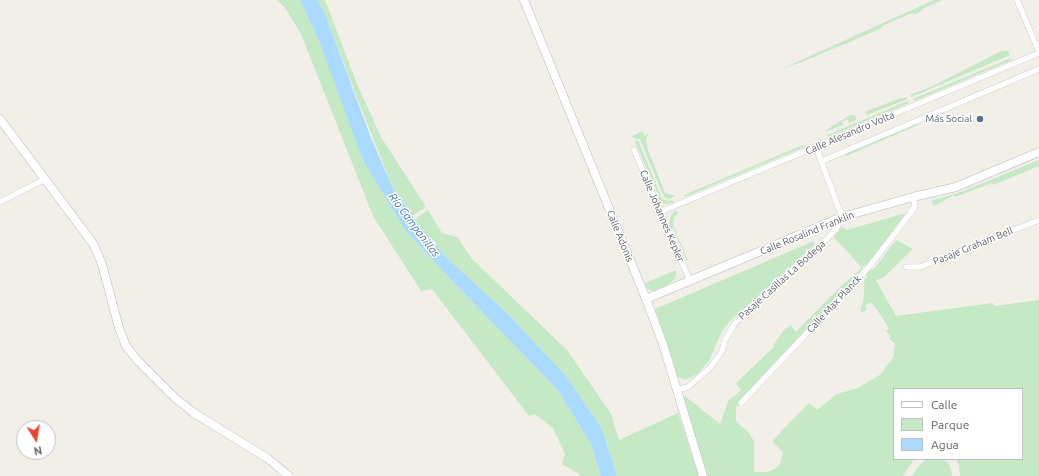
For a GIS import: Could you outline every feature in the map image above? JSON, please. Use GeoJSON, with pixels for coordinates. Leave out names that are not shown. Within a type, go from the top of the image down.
{"type":"FeatureCollection","features":[{"type":"Feature","properties":{"kind":"street","name":"Calle Adonis"},"geometry":{"type":"LineString","coordinates":[[524,0],[663,344],[703,476]]}},
{"type":"Feature","properties":{"kind":"street"},"geometry":{"type":"LineString","coordinates":[[1018,0],[1039,52]]}},
{"type":"Feature","properties":{"kind":"street","name":"Calle Alesandro Volta"},"geometry":{"type":"LineString","coordinates":[[660,212],[1039,52]]}},
{"type":"Feature","properties":{"kind":"street","name":"Calle Alesandro Volta"},"geometry":{"type":"LineString","coordinates":[[822,161],[1039,69]]}},
{"type":"Feature","properties":{"kind":"street"},"geometry":{"type":"LineString","coordinates":[[0,119],[94,245],[102,264],[119,328],[126,346],[138,361],[194,413],[267,458],[289,476]]}},
{"type":"Feature","properties":{"kind":"street"},"geometry":{"type":"LineString","coordinates":[[816,147],[822,161],[839,218]]}},
{"type":"Feature","properties":{"kind":"street","name":"Calle Johannes Kepler"},"geometry":{"type":"LineString","coordinates":[[634,150],[690,281]]}},
{"type":"Feature","properties":{"kind":"street","name":"Calle Rosalind Franklin"},"geometry":{"type":"LineString","coordinates":[[646,299],[839,218],[966,184],[1039,152]]}},
{"type":"Feature","properties":{"kind":"street"},"geometry":{"type":"LineString","coordinates":[[0,202],[45,179]]}},
{"type":"Feature","properties":{"kind":"street","name":"Calle Max Planck"},"geometry":{"type":"LineString","coordinates":[[741,403],[868,268],[912,211],[915,206],[913,197]]}},
{"type":"Feature","properties":{"kind":"street","name":"Pasaje Casillas La Bodega"},"geometry":{"type":"LineString","coordinates":[[677,390],[688,387],[711,367],[722,351],[735,323],[747,310],[827,239],[838,226],[839,218]]}},
{"type":"Feature","properties":{"kind":"street","name":"Pasaje Graham Bell"},"geometry":{"type":"LineString","coordinates":[[906,268],[920,267],[1039,220]]}},
{"type":"Feature","properties":{"kind":"green space"},"geometry":{"type":"Polygon","coordinates":[[[277,0],[300,0],[405,230],[453,282],[557,389],[591,444],[601,476],[580,476],[562,464],[565,454],[553,428],[535,414],[529,416],[432,289],[421,291],[373,216],[301,34],[286,9],[277,0]]]}},
{"type":"Feature","properties":{"kind":"green space"},"geometry":{"type":"Polygon","coordinates":[[[317,0],[325,0],[357,84],[381,137],[426,207],[412,216],[394,191],[325,14],[317,0]]]}},
{"type":"Feature","properties":{"kind":"green space"},"geometry":{"type":"Polygon","coordinates":[[[934,0],[942,0],[922,9],[922,11],[915,14],[912,13],[884,25],[880,29],[779,70],[934,0]]]}},
{"type":"Feature","properties":{"kind":"green space"},"geometry":{"type":"Polygon","coordinates":[[[1003,51],[1008,51],[1010,55],[911,97],[910,95],[933,86],[1003,51]]]}},
{"type":"Feature","properties":{"kind":"green space"},"geometry":{"type":"Polygon","coordinates":[[[1011,58],[1012,60],[914,101],[913,99],[1011,58]]]}},
{"type":"Feature","properties":{"kind":"green space"},"geometry":{"type":"Polygon","coordinates":[[[906,97],[907,99],[867,115],[865,112],[895,100],[906,97]]]}},
{"type":"Feature","properties":{"kind":"green space"},"geometry":{"type":"Polygon","coordinates":[[[908,101],[909,103],[828,137],[827,135],[908,101]]]}},
{"type":"Feature","properties":{"kind":"green space"},"geometry":{"type":"Polygon","coordinates":[[[851,115],[855,115],[856,120],[849,123],[848,119],[842,122],[843,125],[825,132],[832,126],[851,115]]]}},
{"type":"Feature","properties":{"kind":"green space"},"geometry":{"type":"Polygon","coordinates":[[[917,124],[918,125],[846,156],[845,154],[917,124]]]}},
{"type":"Feature","properties":{"kind":"green space"},"geometry":{"type":"Polygon","coordinates":[[[642,131],[645,136],[649,132],[646,140],[648,150],[665,193],[676,196],[668,199],[664,197],[640,139],[631,137],[642,131]]]}},
{"type":"Feature","properties":{"kind":"green space"},"geometry":{"type":"Polygon","coordinates":[[[638,140],[662,199],[669,201],[672,200],[674,203],[663,204],[657,197],[659,196],[635,142],[638,140]]]}},
{"type":"Feature","properties":{"kind":"green space"},"geometry":{"type":"Polygon","coordinates":[[[803,145],[804,147],[685,197],[684,195],[803,145]]]}},
{"type":"Feature","properties":{"kind":"green space"},"geometry":{"type":"Polygon","coordinates":[[[1039,160],[1039,166],[993,185],[992,183],[955,197],[954,195],[934,206],[931,201],[961,192],[1039,160]]]}},
{"type":"Feature","properties":{"kind":"green space"},"geometry":{"type":"Polygon","coordinates":[[[428,210],[442,233],[457,237],[472,259],[567,350],[611,414],[619,440],[678,413],[699,476],[617,476],[602,429],[565,375],[507,313],[446,257],[425,233],[415,219],[428,210]]]}},
{"type":"Feature","properties":{"kind":"green space"},"geometry":{"type":"Polygon","coordinates":[[[676,210],[678,213],[674,217],[673,225],[688,261],[673,228],[671,229],[670,226],[670,219],[676,210]]]}},
{"type":"Feature","properties":{"kind":"green space"},"geometry":{"type":"Polygon","coordinates":[[[906,213],[868,264],[864,265],[862,268],[834,237],[842,227],[847,230],[906,213]]]}},
{"type":"Feature","properties":{"kind":"green space"},"geometry":{"type":"Polygon","coordinates":[[[896,240],[913,249],[883,278],[876,280],[896,316],[993,303],[994,306],[1039,300],[1039,476],[960,476],[959,465],[956,460],[1023,460],[1023,388],[893,388],[893,460],[913,460],[903,476],[707,476],[683,398],[685,396],[720,424],[729,400],[741,390],[736,383],[774,347],[773,345],[784,330],[791,325],[796,332],[840,287],[862,268],[863,269],[736,407],[736,421],[749,433],[754,441],[754,472],[771,471],[779,465],[783,452],[773,442],[773,440],[809,403],[817,410],[837,394],[858,388],[881,374],[893,357],[895,344],[889,338],[891,336],[886,331],[889,328],[875,307],[870,302],[865,306],[867,308],[863,313],[860,310],[864,295],[864,280],[867,277],[866,274],[870,270],[874,269],[896,240]]]}},
{"type":"Feature","properties":{"kind":"green space"},"geometry":{"type":"Polygon","coordinates":[[[814,241],[814,245],[730,321],[722,331],[709,361],[697,374],[686,380],[678,377],[655,309],[814,241]]]}},
{"type":"Feature","properties":{"kind":"green space"},"geometry":{"type":"Polygon","coordinates":[[[676,270],[675,277],[671,282],[655,291],[649,290],[645,283],[676,270]]]}},
{"type":"Feature","properties":{"kind":"green space"},"geometry":{"type":"Polygon","coordinates":[[[925,460],[944,460],[950,465],[952,476],[912,476],[925,460]]]}},
{"type":"Feature","properties":{"kind":"water","name":"Río Campanillas"},"geometry":{"type":"Polygon","coordinates":[[[300,0],[317,0],[325,14],[371,138],[394,191],[425,233],[446,257],[507,313],[565,375],[602,429],[617,476],[601,476],[591,444],[557,389],[453,282],[405,230],[363,160],[320,43],[300,0]]]}},
{"type":"Feature","properties":{"kind":"place","name":"Más Social"},"geometry":{"type":"Point","coordinates":[980,119]}}]}
